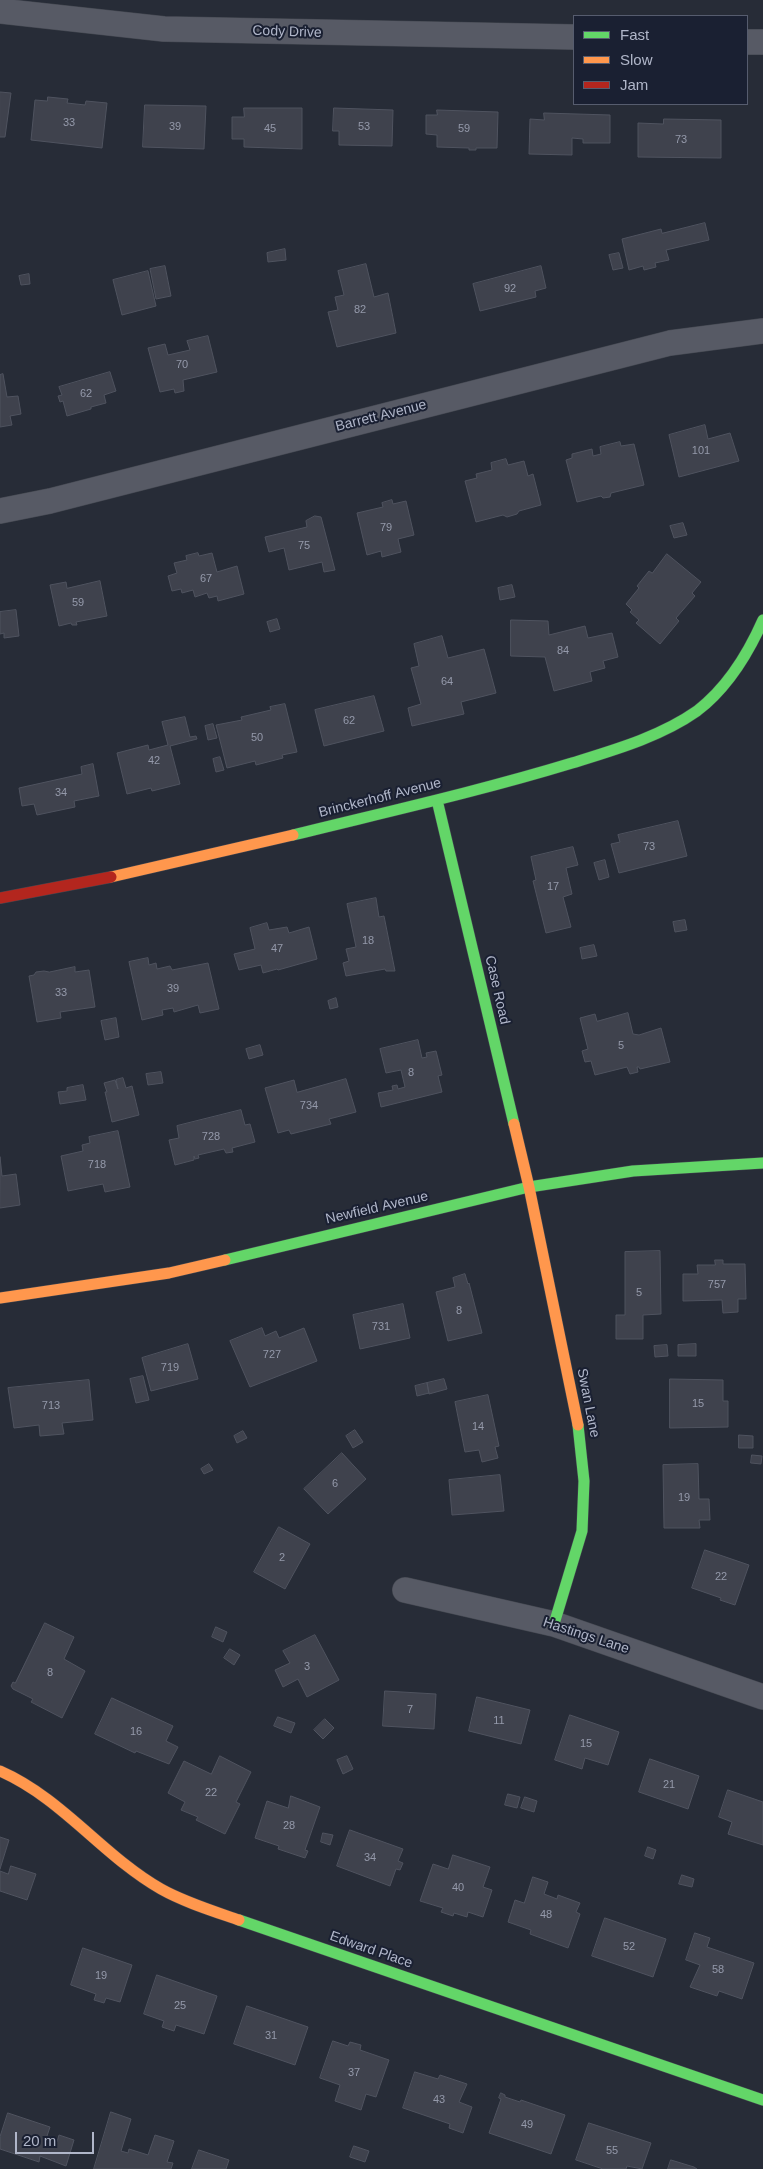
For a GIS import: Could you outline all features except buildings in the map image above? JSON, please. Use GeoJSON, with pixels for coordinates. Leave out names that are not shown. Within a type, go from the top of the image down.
{"type":"FeatureCollection","features":[{"type":"Feature","properties":{"kind":"street","name":"Cody Drive"},"geometry":{"type":"LineString","coordinates":[[0,11],[164,29],[573,38]]}},
{"type":"Feature","properties":{"kind":"street"},"geometry":{"type":"LineString","coordinates":[[748,42],[763,42]]}},
{"type":"Feature","properties":{"kind":"street","name":"Barrett Avenue"},"geometry":{"type":"LineString","coordinates":[[0,511],[60,498],[670,343],[763,331]]}},
{"type":"Feature","properties":{"kind":"street","name":"Brinckerhoff Avenue"},"geometry":{"type":"LineString","coordinates":[[0,898],[135,873],[437,800],[544,772],[639,741],[687,718],[716,694],[738,666],[763,620]]}},
{"type":"Feature","properties":{"kind":"street","name":"Case Road"},"geometry":{"type":"LineString","coordinates":[[437,800],[529,1187]]}},
{"type":"Feature","properties":{"kind":"street","name":"Newfield Avenue"},"geometry":{"type":"LineString","coordinates":[[0,1298],[169,1273],[529,1187],[633,1171],[763,1163]]}},
{"type":"Feature","properties":{"kind":"street","name":"Swan Lane"},"geometry":{"type":"LineString","coordinates":[[529,1187],[580,1439],[584,1481],[582,1531],[554,1624]]}},
{"type":"Feature","properties":{"kind":"street","name":"Hastings Lane"},"geometry":{"type":"LineString","coordinates":[[405,1590],[554,1624],[763,1697]]}},
{"type":"Feature","properties":{"kind":"street","name":"Edward Place"},"geometry":{"type":"LineString","coordinates":[[0,1771],[14,1777],[50,1800],[122,1862],[161,1889],[216,1912],[763,2100]]}},
{"type":"Feature","properties":{"kind":"traffic: fast"},"geometry":{"type":"LineString","coordinates":[[293,835],[503,783],[604,753],[668,728],[697,711],[718,692],[736,670],[763,620]]}},
{"type":"Feature","properties":{"kind":"traffic: fast"},"geometry":{"type":"LineString","coordinates":[[437,800],[514,1124]]}},
{"type":"Feature","properties":{"kind":"traffic: fast"},"geometry":{"type":"LineString","coordinates":[[225,1260],[529,1187],[633,1171],[763,1163]]}},
{"type":"Feature","properties":{"kind":"traffic: fast"},"geometry":{"type":"LineString","coordinates":[[554,1624],[582,1531],[584,1481],[578,1425]]}},
{"type":"Feature","properties":{"kind":"traffic: fast"},"geometry":{"type":"LineString","coordinates":[[239,1920],[763,2100]]}},
{"type":"Feature","properties":{"kind":"traffic: slow"},"geometry":{"type":"LineString","coordinates":[[111,877],[293,835]]}},
{"type":"Feature","properties":{"kind":"traffic: slow"},"geometry":{"type":"LineString","coordinates":[[514,1124],[529,1187],[578,1425]]}},
{"type":"Feature","properties":{"kind":"traffic: slow"},"geometry":{"type":"LineString","coordinates":[[0,1298],[169,1273],[225,1260]]}},
{"type":"Feature","properties":{"kind":"traffic: slow"},"geometry":{"type":"LineString","coordinates":[[0,1771],[22,1782],[43,1796],[140,1876],[170,1894],[239,1920]]}},
{"type":"Feature","properties":{"kind":"traffic: jam"},"geometry":{"type":"LineString","coordinates":[[0,898],[111,877]]}}]}
